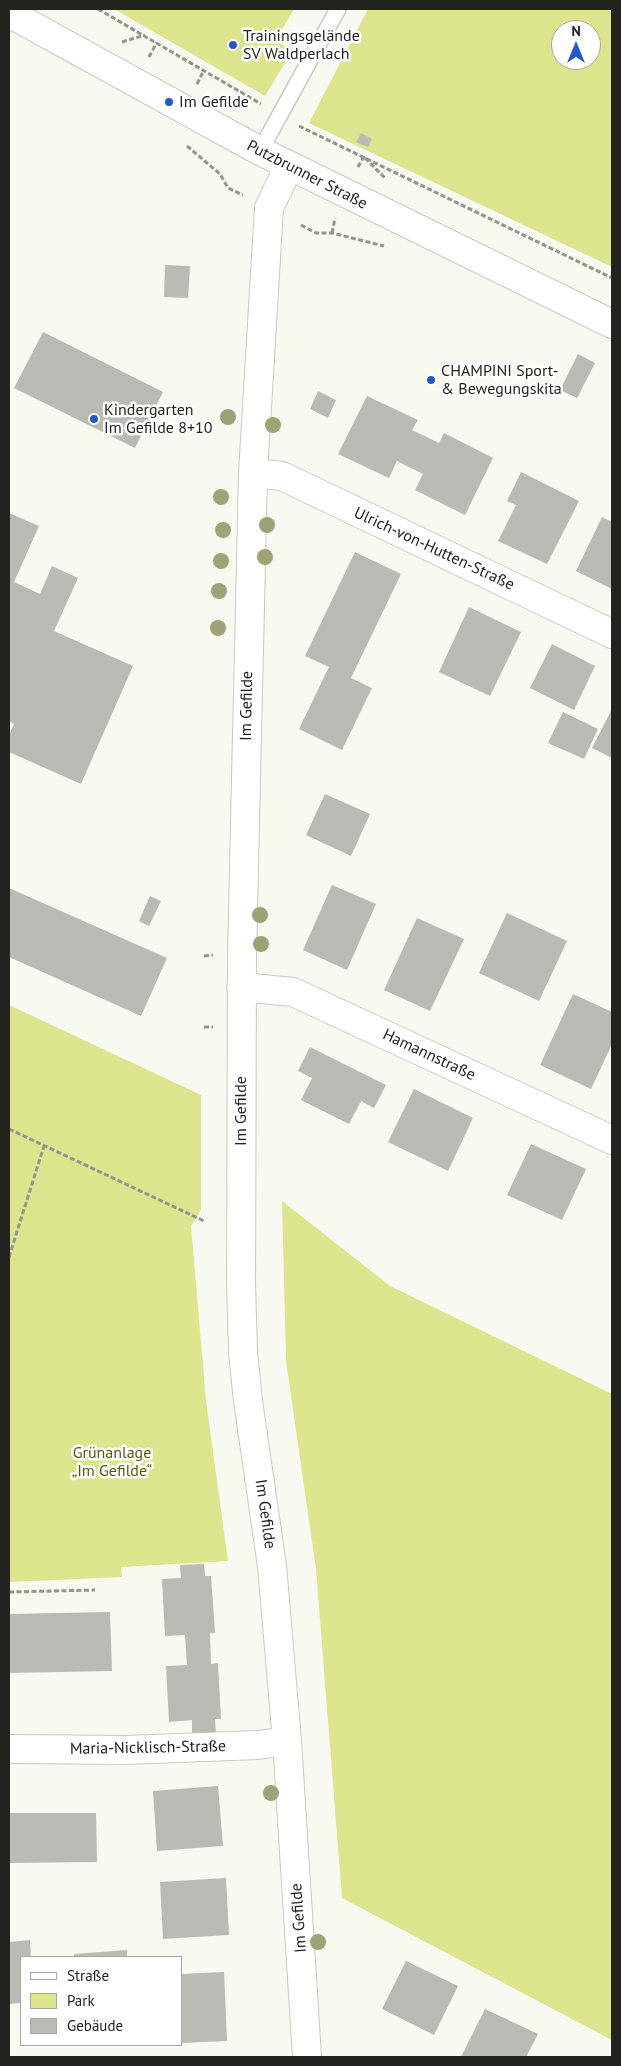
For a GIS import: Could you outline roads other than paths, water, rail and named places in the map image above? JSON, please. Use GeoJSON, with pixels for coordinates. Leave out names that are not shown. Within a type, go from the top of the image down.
{"type":"FeatureCollection","features":[{"type":"Feature","properties":{"kind":"street","name":"Putzbrunner Straße"},"geometry":{"type":"LineString","coordinates":[[9,13],[260,151],[612,324]]}},
{"type":"Feature","properties":{"kind":"street","name":"Im Gefilde"},"geometry":{"type":"LineString","coordinates":[[290,166],[269,208],[253,473],[241,987],[241,1255],[243,1352],[248,1401],[272,1566],[287,1741],[307,2057]]}},
{"type":"Feature","properties":{"kind":"street","name":"Ulrich-von-Hutten-Straße"},"geometry":{"type":"LineString","coordinates":[[253,473],[282,476],[612,634]]}},
{"type":"Feature","properties":{"kind":"street","name":"Hamannstraße"},"geometry":{"type":"LineString","coordinates":[[241,987],[293,992],[612,1140]]}},
{"type":"Feature","properties":{"kind":"street","name":"Maria-Nicklisch-Straße"},"geometry":{"type":"LineString","coordinates":[[9,1749],[135,1750],[258,1745],[287,1741]]}},
{"type":"Feature","properties":{"kind":"lane"},"geometry":{"type":"LineString","coordinates":[[260,151],[338,9]]}},
{"type":"Feature","properties":{"kind":"place","name":"Trainingsgelände SV Waldperlach"},"geometry":{"type":"Point","coordinates":[233,45]}},
{"type":"Feature","properties":{"kind":"place","name":"Im Gefilde"},"geometry":{"type":"Point","coordinates":[169,102]}},
{"type":"Feature","properties":{"kind":"place","name":"CHAMPINI Sport- & Bewegungskita"},"geometry":{"type":"Point","coordinates":[431,380]}},
{"type":"Feature","properties":{"kind":"place","name":"Kindergarten Im Gefilde 8+10"},"geometry":{"type":"Point","coordinates":[94,419]}},
{"type":"Feature","properties":{"kind":"park label","name":"Grünanlage „Im Gefilde“"},"geometry":{"type":"Point","coordinates":[112,1462]}}]}
